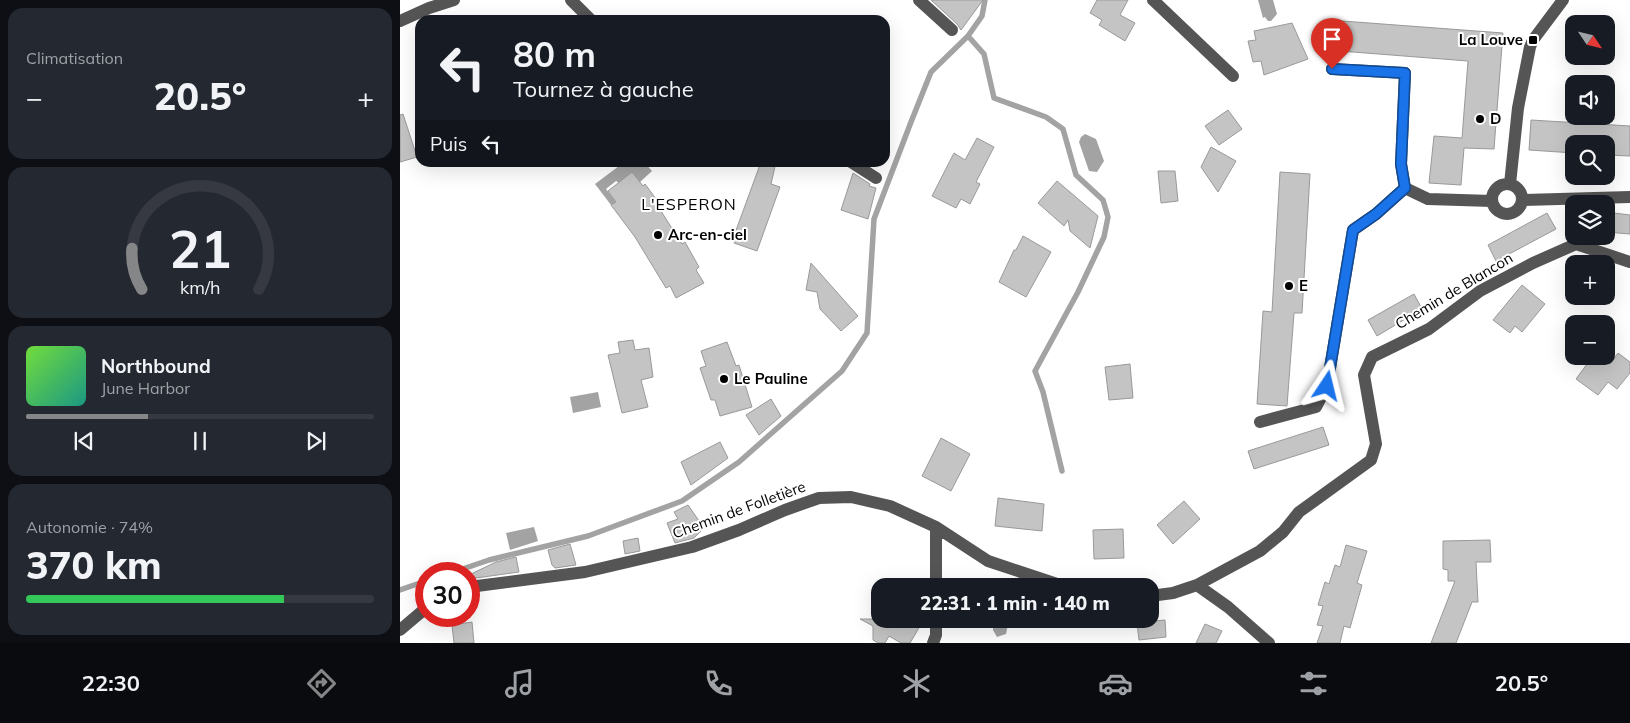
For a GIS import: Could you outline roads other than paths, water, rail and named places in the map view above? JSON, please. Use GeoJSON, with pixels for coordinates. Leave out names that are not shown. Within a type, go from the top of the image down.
{"type":"FeatureCollection","features":[{"type":"Feature","properties":{"kind":"street"},"geometry":{"type":"LineString","coordinates":[[400,21],[429,8],[454,0]]}},
{"type":"Feature","properties":{"kind":"street"},"geometry":{"type":"LineString","coordinates":[[572,0],[587,15]]}},
{"type":"Feature","properties":{"kind":"street"},"geometry":{"type":"LineString","coordinates":[[919,0],[952,30]]}},
{"type":"Feature","properties":{"kind":"street"},"geometry":{"type":"LineString","coordinates":[[1153,0],[1233,76]]}},
{"type":"Feature","properties":{"kind":"street"},"geometry":{"type":"LineString","coordinates":[[1510,184],[1518,108],[1530,47],[1563,0]]}},
{"type":"Feature","properties":{"kind":"street"},"geometry":{"type":"LineString","coordinates":[[1332,69],[1405,73],[1401,164],[1405,188]]}},
{"type":"Feature","properties":{"kind":"street"},"geometry":{"type":"LineString","coordinates":[[859,167],[876,178]]}},
{"type":"Feature","properties":{"kind":"street"},"geometry":{"type":"LineString","coordinates":[[1505,184],[1518,188],[1522,200],[1521,207],[1510,215],[1499,213],[1492,202],[1495,189],[1505,184]]}},
{"type":"Feature","properties":{"kind":"street"},"geometry":{"type":"LineString","coordinates":[[1405,188],[1428,199],[1492,202]]}},
{"type":"Feature","properties":{"kind":"street"},"geometry":{"type":"LineString","coordinates":[[1260,422],[1316,406],[1327,386],[1353,230],[1376,214],[1405,188]]}},
{"type":"Feature","properties":{"kind":"street"},"geometry":{"type":"LineString","coordinates":[[1522,200],[1630,197]]}},
{"type":"Feature","properties":{"kind":"street","name":"Chemin de Blancon"},"geometry":{"type":"LineString","coordinates":[[1196,585],[1260,552],[1283,532],[1299,512],[1371,460],[1376,444],[1364,375],[1372,357],[1429,329],[1480,291],[1533,263],[1576,244],[1630,262]]}},
{"type":"Feature","properties":{"kind":"street","name":"Chemin de Folletière"},"geometry":{"type":"LineString","coordinates":[[480,586],[585,572],[692,547],[818,498],[851,497],[890,506],[936,527],[988,561],[1039,578]]}},
{"type":"Feature","properties":{"kind":"street"},"geometry":{"type":"LineString","coordinates":[[936,527],[936,578]]}},
{"type":"Feature","properties":{"kind":"street"},"geometry":{"type":"LineString","coordinates":[[1159,595],[1173,593],[1196,585],[1228,607],[1269,643]]}},
{"type":"Feature","properties":{"kind":"street"},"geometry":{"type":"LineString","coordinates":[[400,630],[415,617]]}},
{"type":"Feature","properties":{"kind":"street"},"geometry":{"type":"LineString","coordinates":[[933,643],[936,628]]}},
{"type":"Feature","properties":{"kind":"waterway"},"geometry":{"type":"LineString","coordinates":[[480,563],[588,536],[682,501],[739,462],[842,371],[867,333],[874,219],[911,122],[931,72],[968,36],[982,16],[985,0]]}},
{"type":"Feature","properties":{"kind":"waterway"},"geometry":{"type":"LineString","coordinates":[[968,36],[984,54],[994,98],[1046,117],[1063,129],[1076,175],[1103,200],[1108,217],[1104,237],[1078,292],[1035,371],[1043,392],[1062,471]]}},
{"type":"Feature","properties":{"kind":"waterway"},"geometry":{"type":"LineString","coordinates":[[400,590],[415,585]]}},
{"type":"Feature","properties":{"kind":"place","name":"La Louve"},"geometry":{"type":"Point","coordinates":[1533,40]}},
{"type":"Feature","properties":{"kind":"place","name":"D"},"geometry":{"type":"Point","coordinates":[1480,119]}},
{"type":"Feature","properties":{"kind":"place","name":"Arc-en-ciel"},"geometry":{"type":"Point","coordinates":[658,235]}},
{"type":"Feature","properties":{"kind":"place","name":"E"},"geometry":{"type":"Point","coordinates":[1289,286]}},
{"type":"Feature","properties":{"kind":"place","name":"Le Pauline"},"geometry":{"type":"Point","coordinates":[724,379]}},
{"type":"Feature","properties":{"kind":"district","name":"L'ESPERON"},"geometry":{"type":"Point","coordinates":[689,204]}}]}
